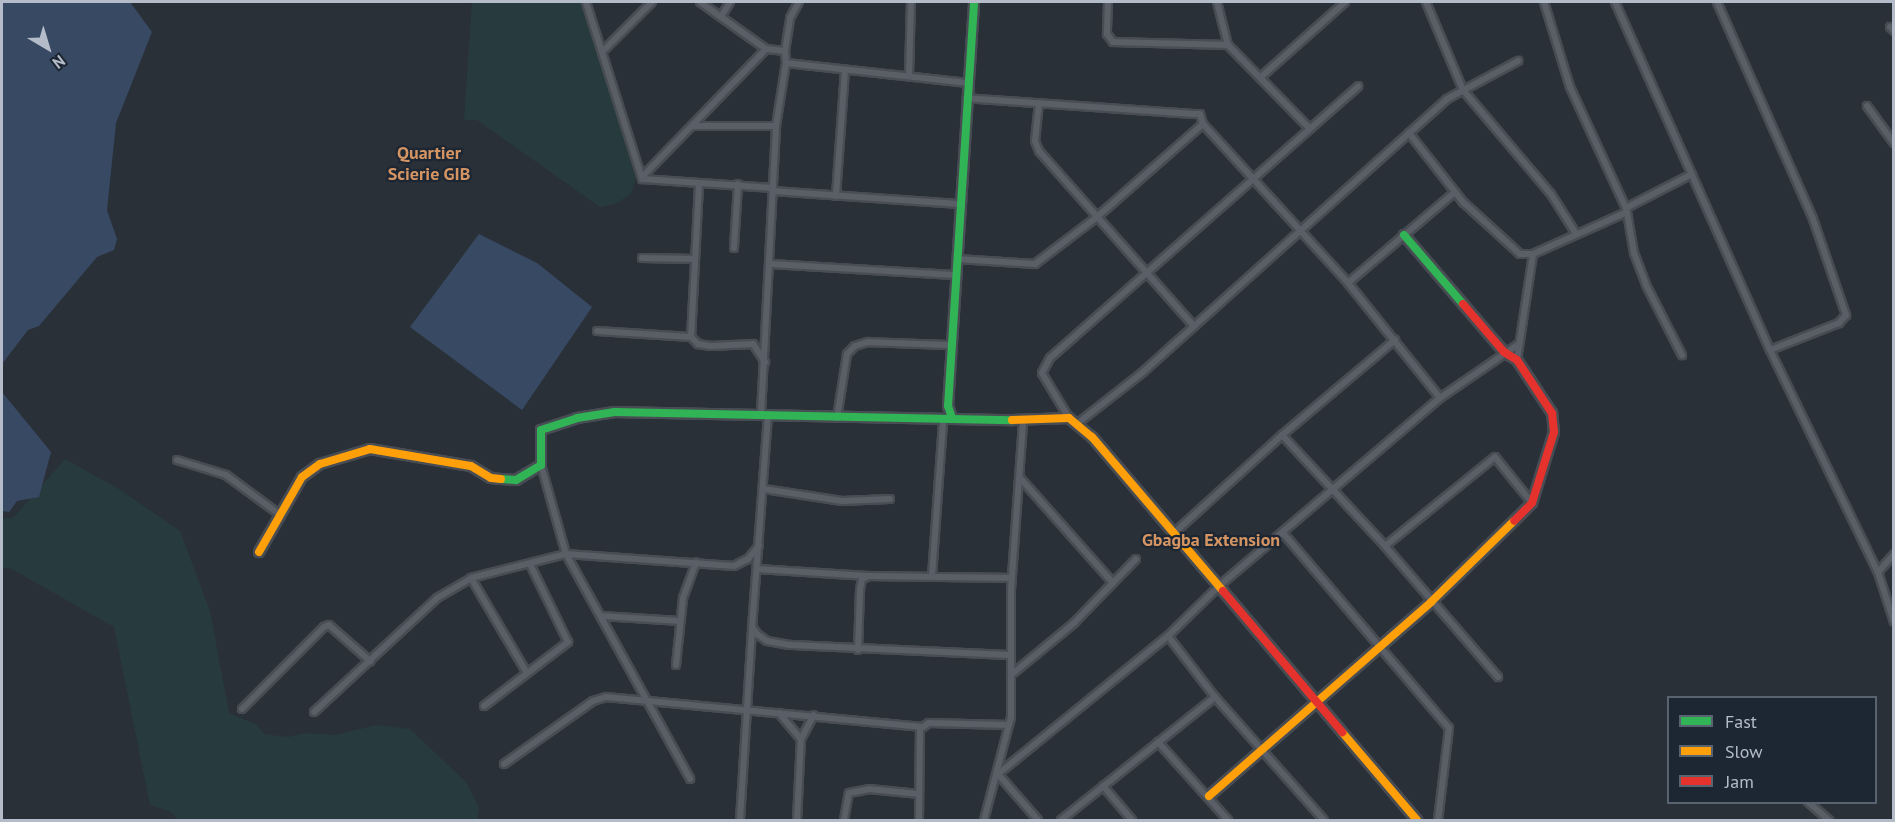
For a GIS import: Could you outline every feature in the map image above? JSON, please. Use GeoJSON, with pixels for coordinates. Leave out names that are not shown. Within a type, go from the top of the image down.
{"type":"FeatureCollection","features":[{"type":"Feature","properties":{"kind":"street"},"geometry":{"type":"LineString","coordinates":[[586,2],[603,51],[633,161],[642,176]]}},
{"type":"Feature","properties":{"kind":"street"},"geometry":{"type":"LineString","coordinates":[[603,51],[652,2]]}},
{"type":"Feature","properties":{"kind":"street"},"geometry":{"type":"LineString","coordinates":[[700,2],[722,15],[766,48],[784,51]]}},
{"type":"Feature","properties":{"kind":"street"},"geometry":{"type":"LineString","coordinates":[[722,15],[730,2]]}},
{"type":"Feature","properties":{"kind":"street"},"geometry":{"type":"LineString","coordinates":[[740,820],[749,711],[752,627],[764,489],[765,365],[776,126],[786,63],[784,51],[790,18],[799,2]]}},
{"type":"Feature","properties":{"kind":"street"},"geometry":{"type":"LineString","coordinates":[[909,76],[910,2]]}},
{"type":"Feature","properties":{"kind":"street"},"geometry":{"type":"LineString","coordinates":[[932,576],[947,420],[974,2]]}},
{"type":"Feature","properties":{"kind":"street"},"geometry":{"type":"LineString","coordinates":[[1108,2],[1107,34],[1113,42],[1228,45]]}},
{"type":"Feature","properties":{"kind":"street"},"geometry":{"type":"LineString","coordinates":[[1218,2],[1228,45],[1262,76],[1308,127]]}},
{"type":"Feature","properties":{"kind":"street"},"geometry":{"type":"LineString","coordinates":[[1262,76],[1345,2]]}},
{"type":"Feature","properties":{"kind":"street"},"geometry":{"type":"LineString","coordinates":[[1426,2],[1462,90],[1551,194],[1575,232]]}},
{"type":"Feature","properties":{"kind":"street"},"geometry":{"type":"LineString","coordinates":[[1544,2],[1570,87],[1626,210],[1634,253],[1646,285],[1682,355]]}},
{"type":"Feature","properties":{"kind":"street"},"geometry":{"type":"LineString","coordinates":[[1615,2],[1770,350],[1878,572],[1893,622]]}},
{"type":"Feature","properties":{"kind":"street"},"geometry":{"type":"LineString","coordinates":[[1717,2],[1773,122],[1846,315],[1839,323],[1770,350]]}},
{"type":"Feature","properties":{"kind":"street"},"geometry":{"type":"LineString","coordinates":[[642,176],[766,48]]}},
{"type":"Feature","properties":{"kind":"street"},"geometry":{"type":"LineString","coordinates":[[1078,423],[1194,326],[1300,227],[1409,133],[1462,90],[1518,61]]}},
{"type":"Feature","properties":{"kind":"street"},"geometry":{"type":"LineString","coordinates":[[786,63],[968,83]]}},
{"type":"Feature","properties":{"kind":"street"},"geometry":{"type":"LineString","coordinates":[[836,196],[845,70]]}},
{"type":"Feature","properties":{"kind":"street"},"geometry":{"type":"LineString","coordinates":[[1358,86],[1308,127],[1147,270],[1041,369],[1069,418],[1078,423],[1174,533],[1319,701],[1417,820]]}},
{"type":"Feature","properties":{"kind":"street"},"geometry":{"type":"LineString","coordinates":[[967,98],[1200,114],[1203,124],[1300,227],[1395,340],[1440,398]]}},
{"type":"Feature","properties":{"kind":"street"},"geometry":{"type":"LineString","coordinates":[[1039,103],[1035,141],[1039,151],[1147,270],[1194,326]]}},
{"type":"Feature","properties":{"kind":"street"},"geometry":{"type":"LineString","coordinates":[[1867,106],[1893,143]]}},
{"type":"Feature","properties":{"kind":"street"},"geometry":{"type":"LineString","coordinates":[[957,258],[1035,264],[1097,217],[1203,124]]}},
{"type":"Feature","properties":{"kind":"street"},"geometry":{"type":"LineString","coordinates":[[692,126],[776,126]]}},
{"type":"Feature","properties":{"kind":"street"},"geometry":{"type":"LineString","coordinates":[[1409,133],[1455,192],[1516,252],[1533,254],[1575,232],[1626,210],[1692,174]]}},
{"type":"Feature","properties":{"kind":"street"},"geometry":{"type":"LineString","coordinates":[[642,176],[699,185],[738,184],[836,196],[960,204]]}},
{"type":"Feature","properties":{"kind":"street"},"geometry":{"type":"LineString","coordinates":[[734,248],[738,184]]}},
{"type":"Feature","properties":{"kind":"street"},"geometry":{"type":"LineString","coordinates":[[691,337],[699,185]]}},
{"type":"Feature","properties":{"kind":"street"},"geometry":{"type":"LineString","coordinates":[[1348,283],[1455,192]]}},
{"type":"Feature","properties":{"kind":"street"},"geometry":{"type":"LineString","coordinates":[[1209,796],[1431,602],[1532,503],[1554,424],[1516,360],[1504,352],[1404,235]]}},
{"type":"Feature","properties":{"kind":"street"},"geometry":{"type":"LineString","coordinates":[[1516,360],[1533,254]]}},
{"type":"Feature","properties":{"kind":"street"},"geometry":{"type":"LineString","coordinates":[[642,258],[695,259]]}},
{"type":"Feature","properties":{"kind":"street"},"geometry":{"type":"LineString","coordinates":[[771,264],[955,275]]}},
{"type":"Feature","properties":{"kind":"street"},"geometry":{"type":"LineString","coordinates":[[597,331],[691,337],[698,344],[711,346],[753,344],[765,365]]}},
{"type":"Feature","properties":{"kind":"street"},"geometry":{"type":"LineString","coordinates":[[1174,533],[1282,435],[1395,340]]}},
{"type":"Feature","properties":{"kind":"street"},"geometry":{"type":"LineString","coordinates":[[837,418],[847,354],[855,346],[868,342],[951,345]]}},
{"type":"Feature","properties":{"kind":"street"},"geometry":{"type":"LineString","coordinates":[[998,774],[1168,636],[1219,586],[1283,534],[1440,398],[1504,352],[1519,344]]}},
{"type":"Feature","properties":{"kind":"street"},"geometry":{"type":"LineString","coordinates":[[690,779],[566,554],[541,465],[541,430],[577,418],[615,412],[947,420],[1023,421],[1069,418]]}},
{"type":"Feature","properties":{"kind":"street"},"geometry":{"type":"LineString","coordinates":[[984,820],[998,774],[1009,725],[1012,578],[1021,479],[1023,421]]}},
{"type":"Feature","properties":{"kind":"street"},"geometry":{"type":"LineString","coordinates":[[1282,435],[1385,546],[1498,677]]}},
{"type":"Feature","properties":{"kind":"street"},"geometry":{"type":"LineString","coordinates":[[259,552],[302,477],[320,465],[370,449],[471,466],[491,478],[516,480],[541,465]]}},
{"type":"Feature","properties":{"kind":"street"},"geometry":{"type":"LineString","coordinates":[[1385,546],[1495,457],[1532,503]]}},
{"type":"Feature","properties":{"kind":"street"},"geometry":{"type":"LineString","coordinates":[[177,460],[226,476],[279,514]]}},
{"type":"Feature","properties":{"kind":"street"},"geometry":{"type":"LineString","coordinates":[[1021,479],[1112,582]]}},
{"type":"Feature","properties":{"kind":"street"},"geometry":{"type":"LineString","coordinates":[[764,489],[842,501],[890,499]]}},
{"type":"Feature","properties":{"kind":"street"},"geometry":{"type":"LineString","coordinates":[[1283,534],[1382,646],[1449,728],[1438,820]]}},
{"type":"Feature","properties":{"kind":"street"},"geometry":{"type":"LineString","coordinates":[[314,712],[437,598],[471,578],[566,554],[734,566],[748,559],[759,546]]}},
{"type":"Feature","properties":{"kind":"street"},"geometry":{"type":"LineString","coordinates":[[1878,572],[1893,554]]}},
{"type":"Feature","properties":{"kind":"street"},"geometry":{"type":"LineString","coordinates":[[1011,675],[1074,623],[1136,559]]}},
{"type":"Feature","properties":{"kind":"street"},"geometry":{"type":"LineString","coordinates":[[676,665],[680,621],[696,562]]}},
{"type":"Feature","properties":{"kind":"street"},"geometry":{"type":"LineString","coordinates":[[484,706],[568,642],[530,564]]}},
{"type":"Feature","properties":{"kind":"street"},"geometry":{"type":"LineString","coordinates":[[757,569],[868,576],[1012,578]]}},
{"type":"Feature","properties":{"kind":"street"},"geometry":{"type":"LineString","coordinates":[[858,650],[860,590],[862,579],[868,576]]}},
{"type":"Feature","properties":{"kind":"street"},"geometry":{"type":"LineString","coordinates":[[471,578],[528,674]]}},
{"type":"Feature","properties":{"kind":"street"},"geometry":{"type":"LineString","coordinates":[[601,616],[680,621]]}},
{"type":"Feature","properties":{"kind":"street"},"geometry":{"type":"LineString","coordinates":[[242,709],[324,627],[329,625],[370,661]]}},
{"type":"Feature","properties":{"kind":"street"},"geometry":{"type":"LineString","coordinates":[[752,627],[767,641],[858,650],[1011,656]]}},
{"type":"Feature","properties":{"kind":"street"},"geometry":{"type":"LineString","coordinates":[[1168,636],[1215,697],[1324,820]]}},
{"type":"Feature","properties":{"kind":"street"},"geometry":{"type":"LineString","coordinates":[[504,764],[593,700],[606,697],[922,727]]}},
{"type":"Feature","properties":{"kind":"street"},"geometry":{"type":"LineString","coordinates":[[1061,820],[1215,697]]}},
{"type":"Feature","properties":{"kind":"street"},"geometry":{"type":"LineString","coordinates":[[779,713],[801,739]]}},
{"type":"Feature","properties":{"kind":"street"},"geometry":{"type":"LineString","coordinates":[[797,820],[801,739],[814,715]]}},
{"type":"Feature","properties":{"kind":"street"},"geometry":{"type":"LineString","coordinates":[[919,820],[919,732],[922,727],[929,723],[1009,725]]}},
{"type":"Feature","properties":{"kind":"street"},"geometry":{"type":"LineString","coordinates":[[1158,742],[1209,796],[1228,820]]}},
{"type":"Feature","properties":{"kind":"street"},"geometry":{"type":"LineString","coordinates":[[998,774],[1038,820]]}},
{"type":"Feature","properties":{"kind":"street"},"geometry":{"type":"LineString","coordinates":[[1104,786],[1132,820]]}},
{"type":"Feature","properties":{"kind":"street"},"geometry":{"type":"LineString","coordinates":[[844,820],[849,793],[869,789],[919,794]]}},
{"type":"Feature","properties":{"kind":"street"},"geometry":{"type":"LineString","coordinates":[[1810,804],[1828,820]]}},
{"type":"Feature","properties":{"kind":"green space"},"geometry":{"type":"Polygon","coordinates":[[[472,2],[585,2],[636,178],[631,194],[615,204],[600,207],[477,120],[464,120],[472,2]]]}},
{"type":"Feature","properties":{"kind":"green space"},"geometry":{"type":"Polygon","coordinates":[[[65,459],[119,489],[180,531],[210,611],[229,713],[257,725],[264,734],[288,737],[306,733],[336,735],[376,725],[410,729],[466,782],[479,808],[477,820],[179,820],[169,811],[150,805],[114,627],[10,568],[2,568],[2,519],[13,518],[65,459]]]}},
{"type":"Feature","properties":{"kind":"water"},"geometry":{"type":"Polygon","coordinates":[[[2,2],[130,2],[152,32],[116,123],[107,210],[117,239],[114,250],[97,257],[39,326],[28,330],[2,364],[2,2]]]}},
{"type":"Feature","properties":{"kind":"water"},"geometry":{"type":"Polygon","coordinates":[[[479,234],[537,263],[592,307],[522,410],[410,327],[479,234]]]}},
{"type":"Feature","properties":{"kind":"water"},"geometry":{"type":"Polygon","coordinates":[[[2,392],[51,452],[39,497],[17,501],[9,512],[2,511],[2,392]]]}},
{"type":"Feature","properties":{"kind":"traffic: fast"},"geometry":{"type":"LineString","coordinates":[[952,418],[948,406],[974,2]]}},
{"type":"Feature","properties":{"kind":"traffic: fast"},"geometry":{"type":"LineString","coordinates":[[1404,235],[1463,304]]}},
{"type":"Feature","properties":{"kind":"traffic: fast"},"geometry":{"type":"LineString","coordinates":[[501,479],[516,480],[541,465],[541,430],[577,418],[615,412],[1012,420]]}},
{"type":"Feature","properties":{"kind":"traffic: slow"},"geometry":{"type":"LineString","coordinates":[[1012,420],[1069,418],[1092,437],[1223,591]]}},
{"type":"Feature","properties":{"kind":"traffic: slow"},"geometry":{"type":"LineString","coordinates":[[259,552],[302,477],[320,464],[370,449],[471,466],[491,478],[501,479]]}},
{"type":"Feature","properties":{"kind":"traffic: slow"},"geometry":{"type":"LineString","coordinates":[[1209,796],[1431,602],[1514,521]]}},
{"type":"Feature","properties":{"kind":"traffic: slow"},"geometry":{"type":"LineString","coordinates":[[1342,732],[1417,820]]}},
{"type":"Feature","properties":{"kind":"traffic: jam"},"geometry":{"type":"LineString","coordinates":[[1463,304],[1504,352],[1517,360],[1552,413],[1554,432],[1532,503],[1514,521]]}},
{"type":"Feature","properties":{"kind":"traffic: jam"},"geometry":{"type":"LineString","coordinates":[[1223,591],[1342,732]]}},
{"type":"Feature","properties":{"kind":"district","name":"Quartier Scierie GIB"},"geometry":{"type":"Point","coordinates":[429,164]}},
{"type":"Feature","properties":{"kind":"district","name":"Gbagba Extension"},"geometry":{"type":"Point","coordinates":[1211,540]}}]}
